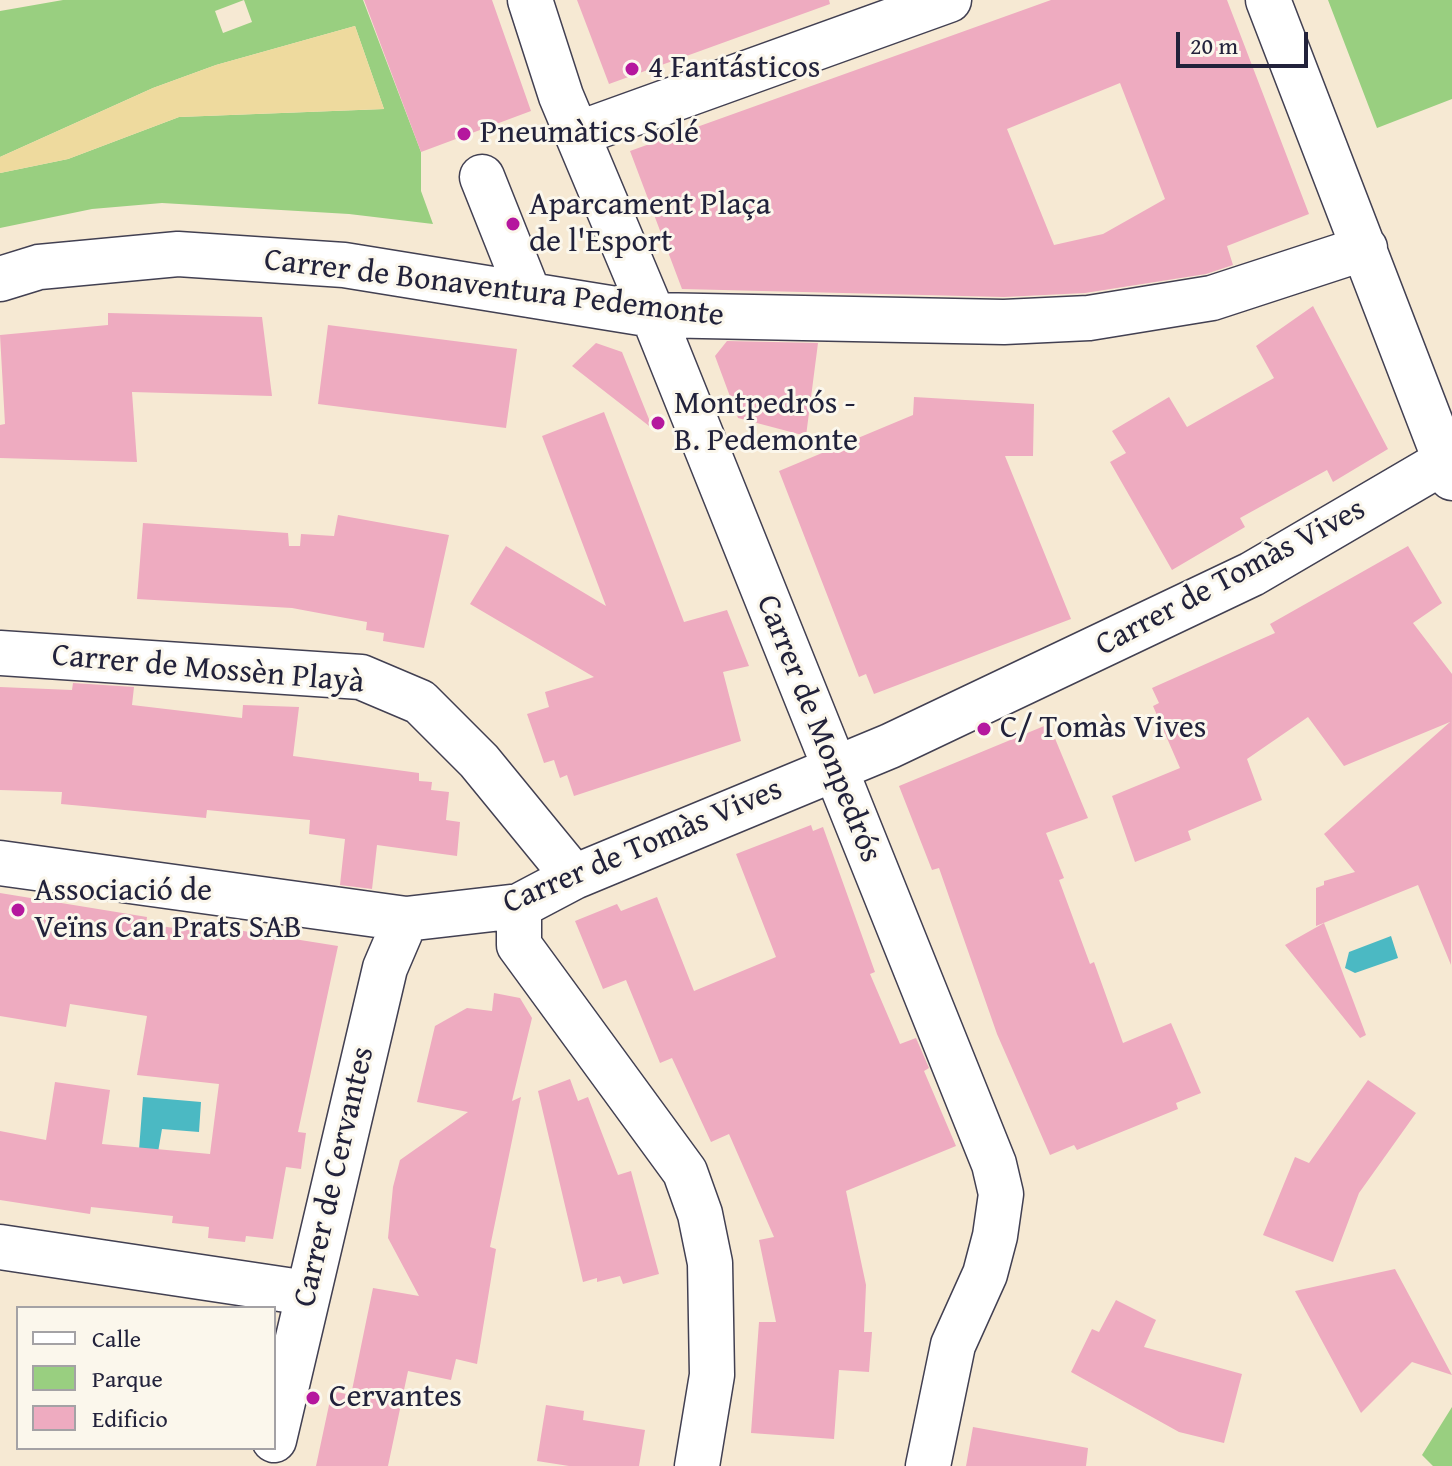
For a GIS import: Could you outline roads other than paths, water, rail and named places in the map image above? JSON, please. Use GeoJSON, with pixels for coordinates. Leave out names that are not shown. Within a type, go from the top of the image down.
{"type":"FeatureCollection","features":[{"type":"Feature","properties":{"kind":"street","name":"Carrer de Monpedrós"},"geometry":{"type":"LineString","coordinates":[[530,0],[577,134],[653,315],[832,767],[987,1140],[1001,1194],[985,1274],[953,1345],[928,1466]]}},
{"type":"Feature","properties":{"kind":"street"},"geometry":{"type":"LineString","coordinates":[[577,134],[949,0]]}},
{"type":"Feature","properties":{"kind":"street"},"geometry":{"type":"LineString","coordinates":[[1268,0],[1450,465]]}},
{"type":"Feature","properties":{"kind":"street"},"geometry":{"type":"LineString","coordinates":[[482,177],[529,295]]}},
{"type":"Feature","properties":{"kind":"street","name":"Carrer de Bonaventura Pedemonte"},"geometry":{"type":"LineString","coordinates":[[0,279],[39,267],[178,254],[344,265],[653,315],[1004,322],[1089,318],[1212,298],[1365,248]]}},
{"type":"Feature","properties":{"kind":"street","name":"Carrer de Tomàs Vives"},"geometry":{"type":"LineString","coordinates":[[0,863],[406,919],[519,906],[574,877],[832,767],[890,746],[1252,574],[1450,465]]}},
{"type":"Feature","properties":{"kind":"street","name":"Carrer de Mossèn Playà"},"geometry":{"type":"LineString","coordinates":[[0,653],[361,677],[420,702],[479,761],[574,877]]}},
{"type":"Feature","properties":{"kind":"street"},"geometry":{"type":"LineString","coordinates":[[519,906],[519,945],[685,1172],[700,1214],[710,1263],[712,1375],[697,1466]]}},
{"type":"Feature","properties":{"kind":"street","name":"Carrer de Cervantes"},"geometry":{"type":"LineString","coordinates":[[276,1431],[385,968],[406,919]]}},
{"type":"Feature","properties":{"kind":"street"},"geometry":{"type":"LineString","coordinates":[[0,1247],[307,1293]]}},
{"type":"Feature","properties":{"kind":"water"},"geometry":{"type":"Polygon","coordinates":[[[1391,936],[1398,958],[1355,973],[1345,968],[1349,952],[1391,936]]]}},
{"type":"Feature","properties":{"kind":"water"},"geometry":{"type":"Polygon","coordinates":[[[143,1097],[201,1102],[199,1132],[162,1129],[158,1152],[139,1150],[143,1097]]]}},
{"type":"Feature","properties":{"kind":"place","name":"4 Fantásticos"},"geometry":{"type":"Point","coordinates":[632,69]}},
{"type":"Feature","properties":{"kind":"place","name":"Pneumàtics Solé"},"geometry":{"type":"Point","coordinates":[464,134]}},
{"type":"Feature","properties":{"kind":"place","name":"Aparcament Plaça de l'Esport"},"geometry":{"type":"Point","coordinates":[513,224]}},
{"type":"Feature","properties":{"kind":"place","name":"Montpedrós - B. Pedemonte"},"geometry":{"type":"Point","coordinates":[658,423]}},
{"type":"Feature","properties":{"kind":"place","name":"C/ Tomàs Vives"},"geometry":{"type":"Point","coordinates":[984,729]}},
{"type":"Feature","properties":{"kind":"place","name":"Associació de Veïns Can Prats SAB"},"geometry":{"type":"Point","coordinates":[18,910]}},
{"type":"Feature","properties":{"kind":"place","name":"Cervantes"},"geometry":{"type":"Point","coordinates":[313,1398]}}]}
